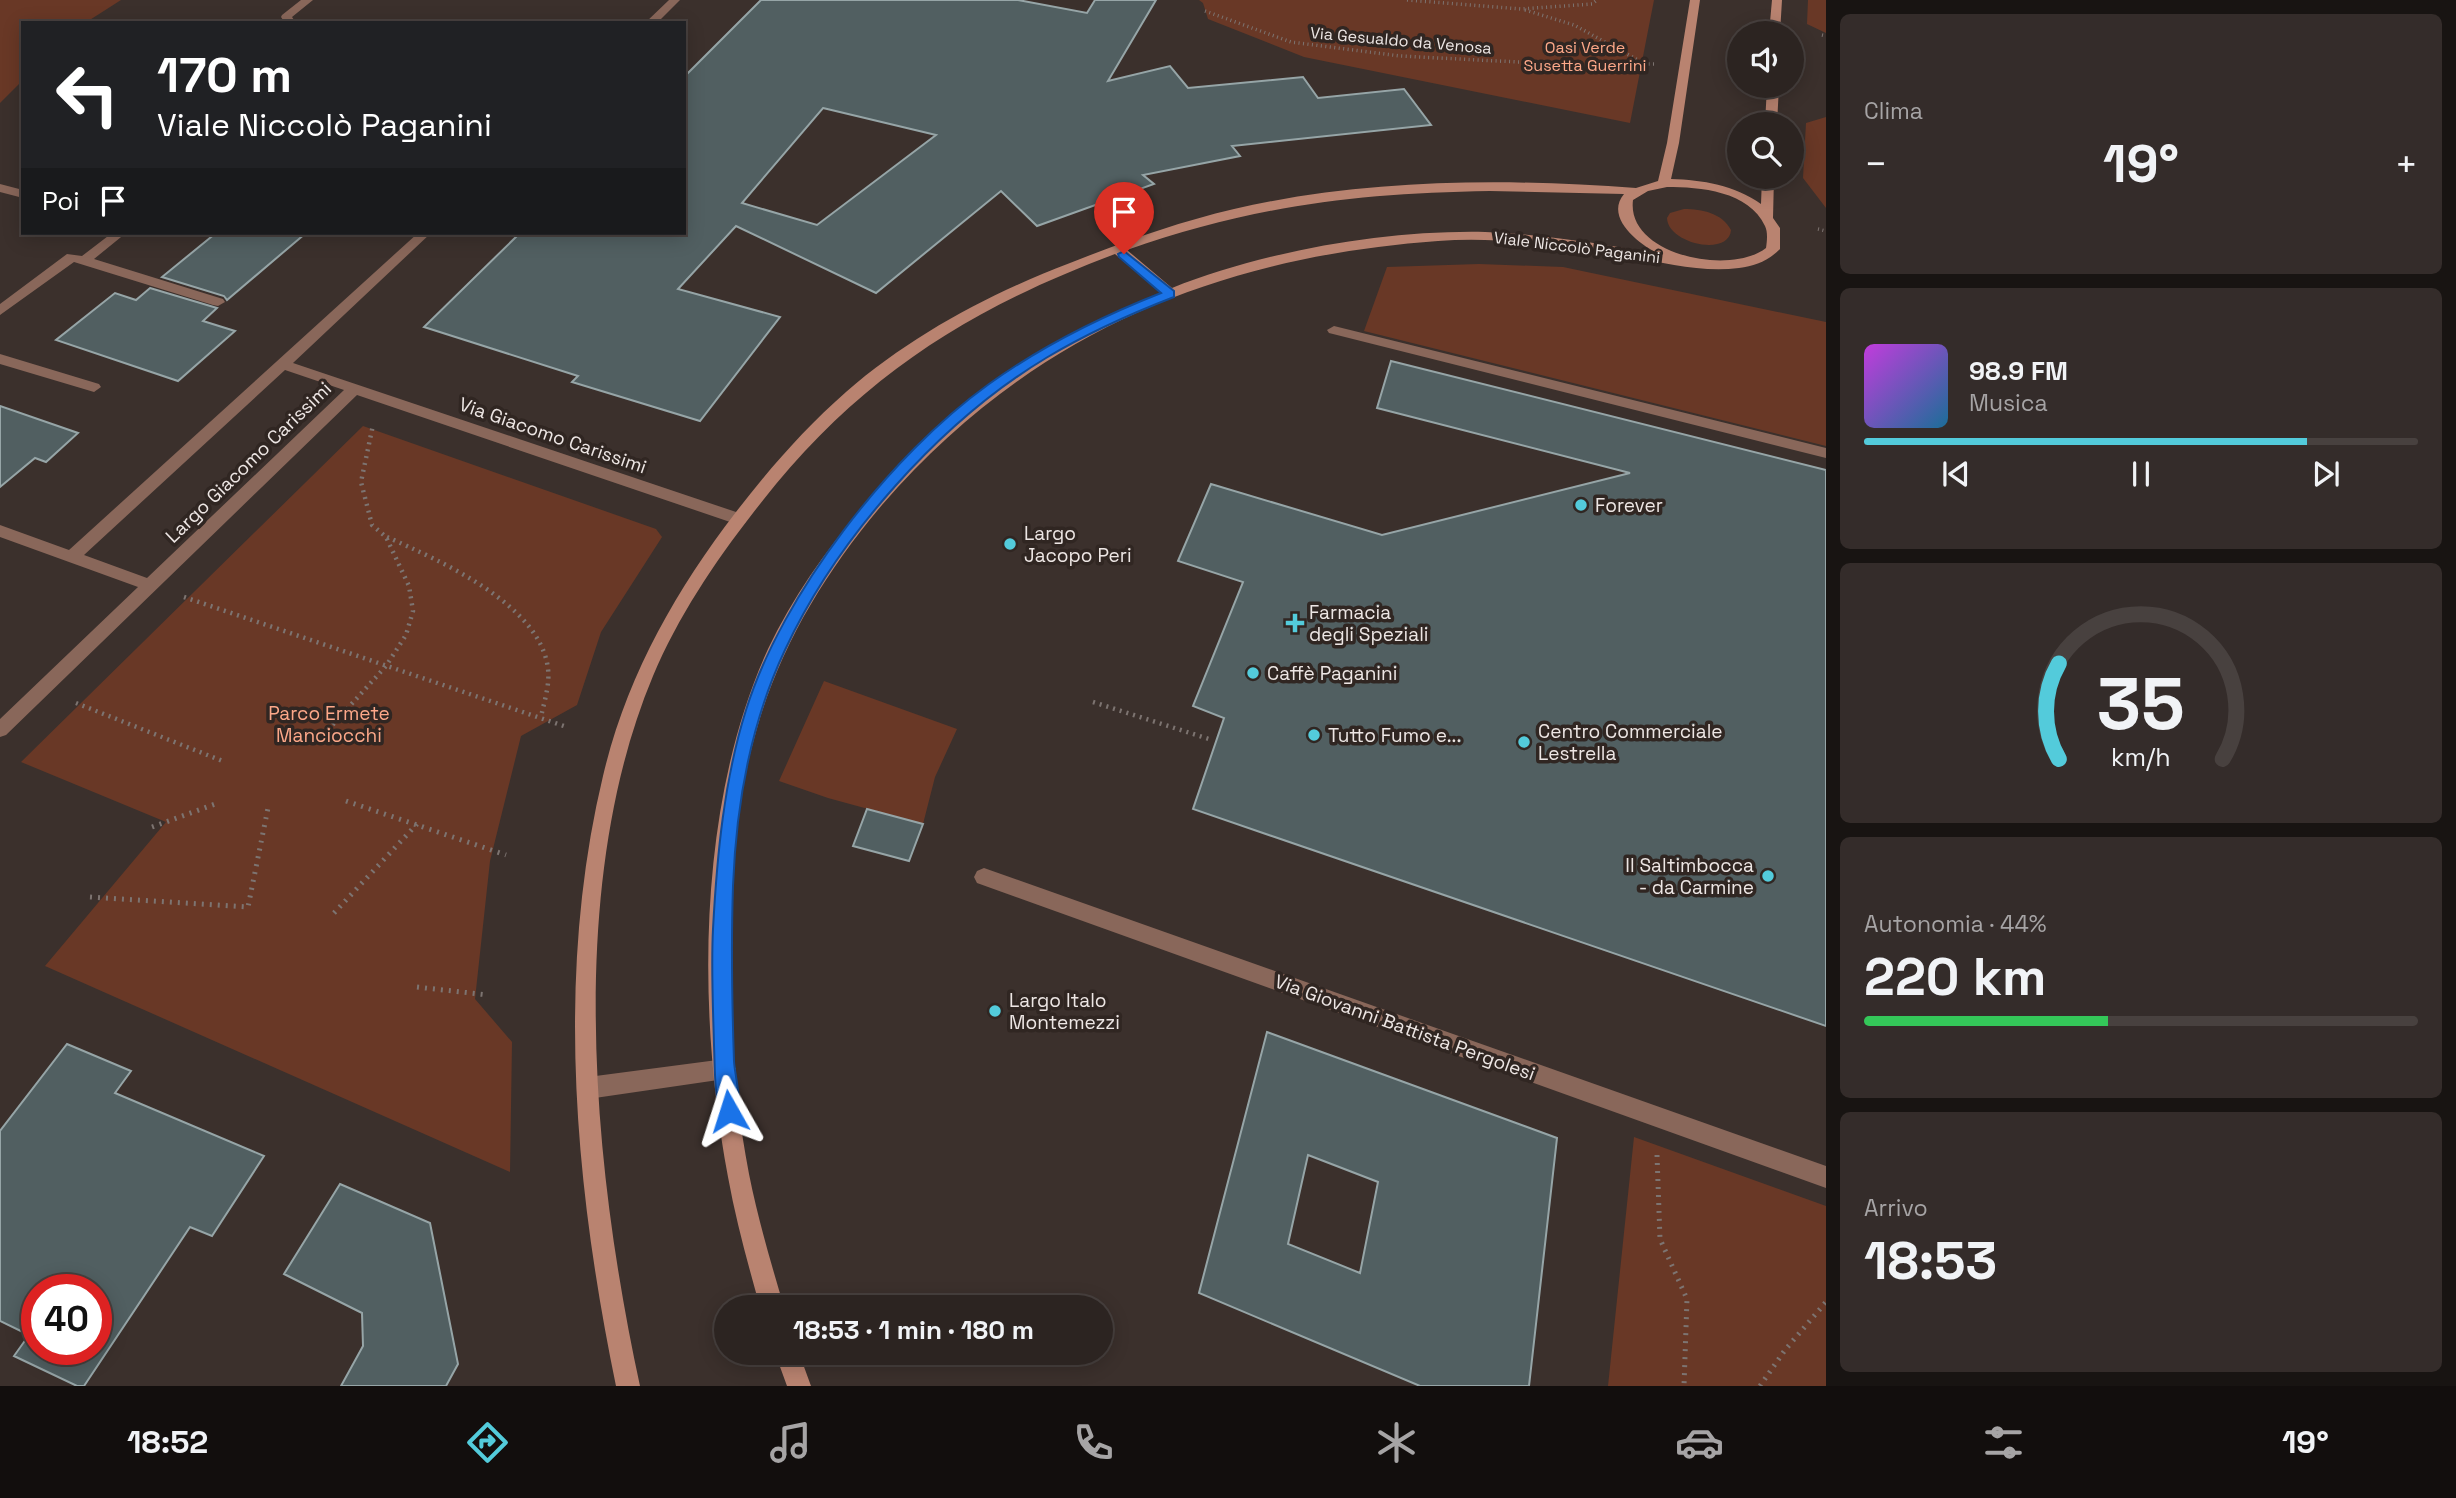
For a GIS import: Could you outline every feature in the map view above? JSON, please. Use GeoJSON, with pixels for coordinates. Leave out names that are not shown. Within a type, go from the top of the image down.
{"type":"FeatureCollection","features":[{"type":"Feature","properties":{"kind":"street"},"geometry":{"type":"LineString","coordinates":[[289,21],[286,17],[308,0]]}},
{"type":"Feature","properties":{"kind":"street"},"geometry":{"type":"LineString","coordinates":[[652,21],[675,0]]}},
{"type":"Feature","properties":{"kind":"street"},"geometry":{"type":"LineString","coordinates":[[1664,181],[1673,144],[1695,0]]}},
{"type":"Feature","properties":{"kind":"street"},"geometry":{"type":"LineString","coordinates":[[1776,21],[1777,0]]}},
{"type":"Feature","properties":{"kind":"street"},"geometry":{"type":"LineString","coordinates":[[628,1386],[606,1275],[588,1088],[587,971],[590,916],[603,817],[636,694],[677,613],[706,564],[739,519],[806,438],[860,386],[919,342],[954,320],[1014,290],[1117,249],[1234,214],[1367,192],[1499,186],[1634,191],[1664,181],[1692,182],[1722,189],[1748,201],[1767,217]]}},
{"type":"Feature","properties":{"kind":"street"},"geometry":{"type":"LineString","coordinates":[[0,188],[21,193]]}},
{"type":"Feature","properties":{"kind":"street","name":"Viale Niccolò Paganini"},"geometry":{"type":"LineString","coordinates":[[769,1295],[751,1232],[735,1157],[725,1069],[722,915],[728,831],[736,780],[748,729],[766,675],[801,605],[867,512],[903,471],[974,403],[1021,368],[1076,335],[1170,294],[1242,270],[1294,256],[1365,244],[1443,237],[1547,241],[1697,263],[1736,265],[1765,257],[1773,249],[1776,239],[1774,228],[1767,217],[1768,189]]}},
{"type":"Feature","properties":{"kind":"street","name":"Viale Niccolò Paganini"},"geometry":{"type":"LineString","coordinates":[[1634,191],[1624,206],[1629,225],[1637,234],[1663,251],[1697,263]]}},
{"type":"Feature","properties":{"kind":"street"},"geometry":{"type":"LineString","coordinates":[[85,260],[117,235]]}},
{"type":"Feature","properties":{"kind":"street"},"geometry":{"type":"LineString","coordinates":[[73,556],[423,235]]}},
{"type":"Feature","properties":{"kind":"street"},"geometry":{"type":"LineString","coordinates":[[1117,249],[1170,294]]}},
{"type":"Feature","properties":{"kind":"street"},"geometry":{"type":"LineString","coordinates":[[0,311],[72,257],[218,302]]}},
{"type":"Feature","properties":{"kind":"street"},"geometry":{"type":"LineString","coordinates":[[1334,330],[1826,453]]}},
{"type":"Feature","properties":{"kind":"street"},"geometry":{"type":"LineString","coordinates":[[0,359],[94,387]]}},
{"type":"Feature","properties":{"kind":"street","name":"Largo Giacomo Carissimi"},"geometry":{"type":"LineString","coordinates":[[0,730],[355,388],[282,364]]}},
{"type":"Feature","properties":{"kind":"street","name":"Via Giacomo Carissimi"},"geometry":{"type":"LineString","coordinates":[[355,388],[739,519]]}},
{"type":"Feature","properties":{"kind":"street"},"geometry":{"type":"LineString","coordinates":[[0,531],[149,585]]}},
{"type":"Feature","properties":{"kind":"street","name":"Via Giovanni Battista Pergolesi"},"geometry":{"type":"LineString","coordinates":[[984,877],[1826,1177]]}},
{"type":"Feature","properties":{"kind":"street"},"geometry":{"type":"LineString","coordinates":[[588,1088],[725,1069]]}},
{"type":"Feature","properties":{"kind":"street"},"geometry":{"type":"LineString","coordinates":[[791,1365],[799,1386]]}},
{"type":"Feature","properties":{"kind":"path"},"geometry":{"type":"LineString","coordinates":[[1407,0],[1521,9],[1592,4],[1597,0]]}},
{"type":"Feature","properties":{"kind":"path"},"geometry":{"type":"LineString","coordinates":[[1521,9],[1574,24],[1640,62]]}},
{"type":"Feature","properties":{"kind":"path","name":"Via Gesualdo da Venosa"},"geometry":{"type":"LineString","coordinates":[[1205,11],[1291,42],[1386,54],[1518,62],[1640,62],[1684,68]]}},
{"type":"Feature","properties":{"kind":"path"},"geometry":{"type":"LineString","coordinates":[[1818,229],[1826,231]]}},
{"type":"Feature","properties":{"kind":"path"},"geometry":{"type":"LineString","coordinates":[[374,423],[361,482],[372,525],[386,537],[488,587],[512,608],[537,640],[548,668],[541,717]]}},
{"type":"Feature","properties":{"kind":"path"},"geometry":{"type":"LineString","coordinates":[[328,730],[386,666],[406,635],[413,611],[409,586],[386,537]]}},
{"type":"Feature","properties":{"kind":"path"},"geometry":{"type":"LineString","coordinates":[[180,596],[565,726]]}},
{"type":"Feature","properties":{"kind":"path"},"geometry":{"type":"LineString","coordinates":[[74,702],[225,762]]}},
{"type":"Feature","properties":{"kind":"path"},"geometry":{"type":"LineString","coordinates":[[1093,702],[1209,739]]}},
{"type":"Feature","properties":{"kind":"path"},"geometry":{"type":"LineString","coordinates":[[346,801],[506,855]]}},
{"type":"Feature","properties":{"kind":"path"},"geometry":{"type":"LineString","coordinates":[[152,827],[218,803]]}},
{"type":"Feature","properties":{"kind":"path"},"geometry":{"type":"LineString","coordinates":[[90,897],[248,907],[268,808]]}},
{"type":"Feature","properties":{"kind":"path"},"geometry":{"type":"LineString","coordinates":[[334,913],[417,824]]}},
{"type":"Feature","properties":{"kind":"path"},"geometry":{"type":"LineString","coordinates":[[417,987],[488,995]]}},
{"type":"Feature","properties":{"kind":"path"},"geometry":{"type":"LineString","coordinates":[[1657,1150],[1660,1239],[1687,1299],[1684,1386]]}},
{"type":"Feature","properties":{"kind":"path"},"geometry":{"type":"LineString","coordinates":[[1760,1386],[1785,1350],[1826,1302]]}},
{"type":"Feature","properties":{"kind":"green space"},"geometry":{"type":"Polygon","coordinates":[[[0,0],[121,0],[88,21],[21,21],[21,82],[0,103],[0,0]]]}},
{"type":"Feature","properties":{"kind":"green space","name":"Oasi Verde Susetta Guerrini"},"geometry":{"type":"Polygon","coordinates":[[[1199,0],[1654,0],[1630,123],[1304,57],[1208,19],[1203,3],[1199,0]]]}},
{"type":"Feature","properties":{"kind":"green space"},"geometry":{"type":"Polygon","coordinates":[[[1808,0],[1826,0],[1826,33],[1807,24],[1808,0]]]}},
{"type":"Feature","properties":{"kind":"green space"},"geometry":{"type":"Polygon","coordinates":[[[1826,117],[1826,208],[1804,179],[1806,123],[1826,117]]]}},
{"type":"Feature","properties":{"kind":"green space"},"geometry":{"type":"Polygon","coordinates":[[[1684,209],[1704,211],[1717,216],[1731,230],[1728,238],[1710,245],[1699,244],[1677,235],[1667,218],[1670,213],[1684,209]]]}},
{"type":"Feature","properties":{"kind":"green space"},"geometry":{"type":"Polygon","coordinates":[[[1479,264],[1563,267],[1826,322],[1826,446],[1364,331],[1387,267],[1479,264]]]}},
{"type":"Feature","properties":{"kind":"green space","name":"Parco Ermete Manciocchi"},"geometry":{"type":"Polygon","coordinates":[[[363,426],[656,529],[662,537],[601,632],[577,705],[521,736],[490,861],[475,999],[512,1042],[510,1172],[45,966],[166,822],[21,762],[363,426]]]}},
{"type":"Feature","properties":{"kind":"green space"},"geometry":{"type":"Polygon","coordinates":[[[824,681],[957,729],[935,777],[923,824],[828,798],[779,781],[824,681]]]}},
{"type":"Feature","properties":{"kind":"green space"},"geometry":{"type":"Polygon","coordinates":[[[1634,1137],[1826,1206],[1826,1386],[1608,1386],[1634,1137]]]}},
{"type":"Feature","properties":{"kind":"building"},"geometry":{"type":"Polygon","coordinates":[[[761,0],[1018,0],[1087,13],[1095,0],[1156,0],[1108,81],[1170,66],[1188,88],[1303,77],[1318,98],[1404,89],[1431,125],[1232,146],[1240,156],[1143,175],[1154,184],[1037,226],[1001,191],[876,293],[736,226],[678,289],[780,317],[700,421],[572,382],[578,376],[424,327],[518,235],[686,235],[686,75],[761,0]],[[823,108],[742,203],[817,225],[936,135],[823,108]]]}},
{"type":"Feature","properties":{"kind":"building"},"geometry":{"type":"Polygon","coordinates":[[[214,235],[304,235],[227,300],[224,296],[162,277],[214,235]]]}},
{"type":"Feature","properties":{"kind":"building"},"geometry":{"type":"Polygon","coordinates":[[[150,288],[217,308],[203,321],[235,331],[178,381],[56,340],[115,293],[136,300],[150,288]]]}},
{"type":"Feature","properties":{"kind":"building"},"geometry":{"type":"Polygon","coordinates":[[[1391,361],[1826,470],[1826,1026],[1193,809],[1224,718],[1193,706],[1243,582],[1178,561],[1211,484],[1382,535],[1630,473],[1377,408],[1391,361]]]}},
{"type":"Feature","properties":{"kind":"building"},"geometry":{"type":"Polygon","coordinates":[[[0,406],[78,433],[46,462],[35,458],[0,487],[0,406]]]}},
{"type":"Feature","properties":{"kind":"building"},"geometry":{"type":"Polygon","coordinates":[[[867,809],[923,824],[909,861],[853,846],[867,809]]]}},
{"type":"Feature","properties":{"kind":"building"},"geometry":{"type":"Polygon","coordinates":[[[1267,1032],[1557,1138],[1529,1386],[1420,1386],[1199,1293],[1267,1032]],[[1308,1155],[1288,1244],[1360,1273],[1378,1182],[1308,1155]]]}},
{"type":"Feature","properties":{"kind":"building"},"geometry":{"type":"Polygon","coordinates":[[[67,1044],[131,1071],[115,1093],[264,1156],[212,1236],[190,1227],[112,1344],[112,1274],[21,1274],[21,1331],[0,1321],[0,1131],[67,1044]]]}},
{"type":"Feature","properties":{"kind":"building"},"geometry":{"type":"Polygon","coordinates":[[[340,1184],[430,1223],[458,1364],[446,1386],[341,1386],[363,1346],[362,1313],[284,1274],[340,1184]]]}},
{"type":"Feature","properties":{"kind":"building"},"geometry":{"type":"Polygon","coordinates":[[[21,1346],[21,1359],[14,1356],[21,1346]]]}},
{"type":"Feature","properties":{"kind":"building"},"geometry":{"type":"Polygon","coordinates":[[[33,1365],[98,1365],[84,1386],[77,1386],[33,1365]]]}},
{"type":"Feature","properties":{"kind":"place","name":"Forever"},"geometry":{"type":"Point","coordinates":[1581,505]}},
{"type":"Feature","properties":{"kind":"place","name":"Largo Jacopo Peri"},"geometry":{"type":"Point","coordinates":[1010,544]}},
{"type":"Feature","properties":{"kind":"place","name":"Farmacia degli Speziali"},"geometry":{"type":"Point","coordinates":[1295,623]}},
{"type":"Feature","properties":{"kind":"place","name":"Caffè Paganini"},"geometry":{"type":"Point","coordinates":[1253,673]}},
{"type":"Feature","properties":{"kind":"place","name":"Tutto Fumo e..."},"geometry":{"type":"Point","coordinates":[1314,735]}},
{"type":"Feature","properties":{"kind":"place","name":"Centro Commerciale Lestrella"},"geometry":{"type":"Point","coordinates":[1524,742]}},
{"type":"Feature","properties":{"kind":"place","name":"Il Saltimbocca - da Carmine"},"geometry":{"type":"Point","coordinates":[1768,876]}},
{"type":"Feature","properties":{"kind":"place","name":"Largo Italo Montemezzi"},"geometry":{"type":"Point","coordinates":[995,1011]}},
{"type":"Feature","properties":{"kind":"route"},"geometry":{"type":"LineString","coordinates":[[729,1111],[721,957],[725,862],[742,753],[770,665],[801,605],[838,548],[903,471],[937,436],[991,389],[1021,368],[1095,325],[1170,294],[1124,254]]}}]}
